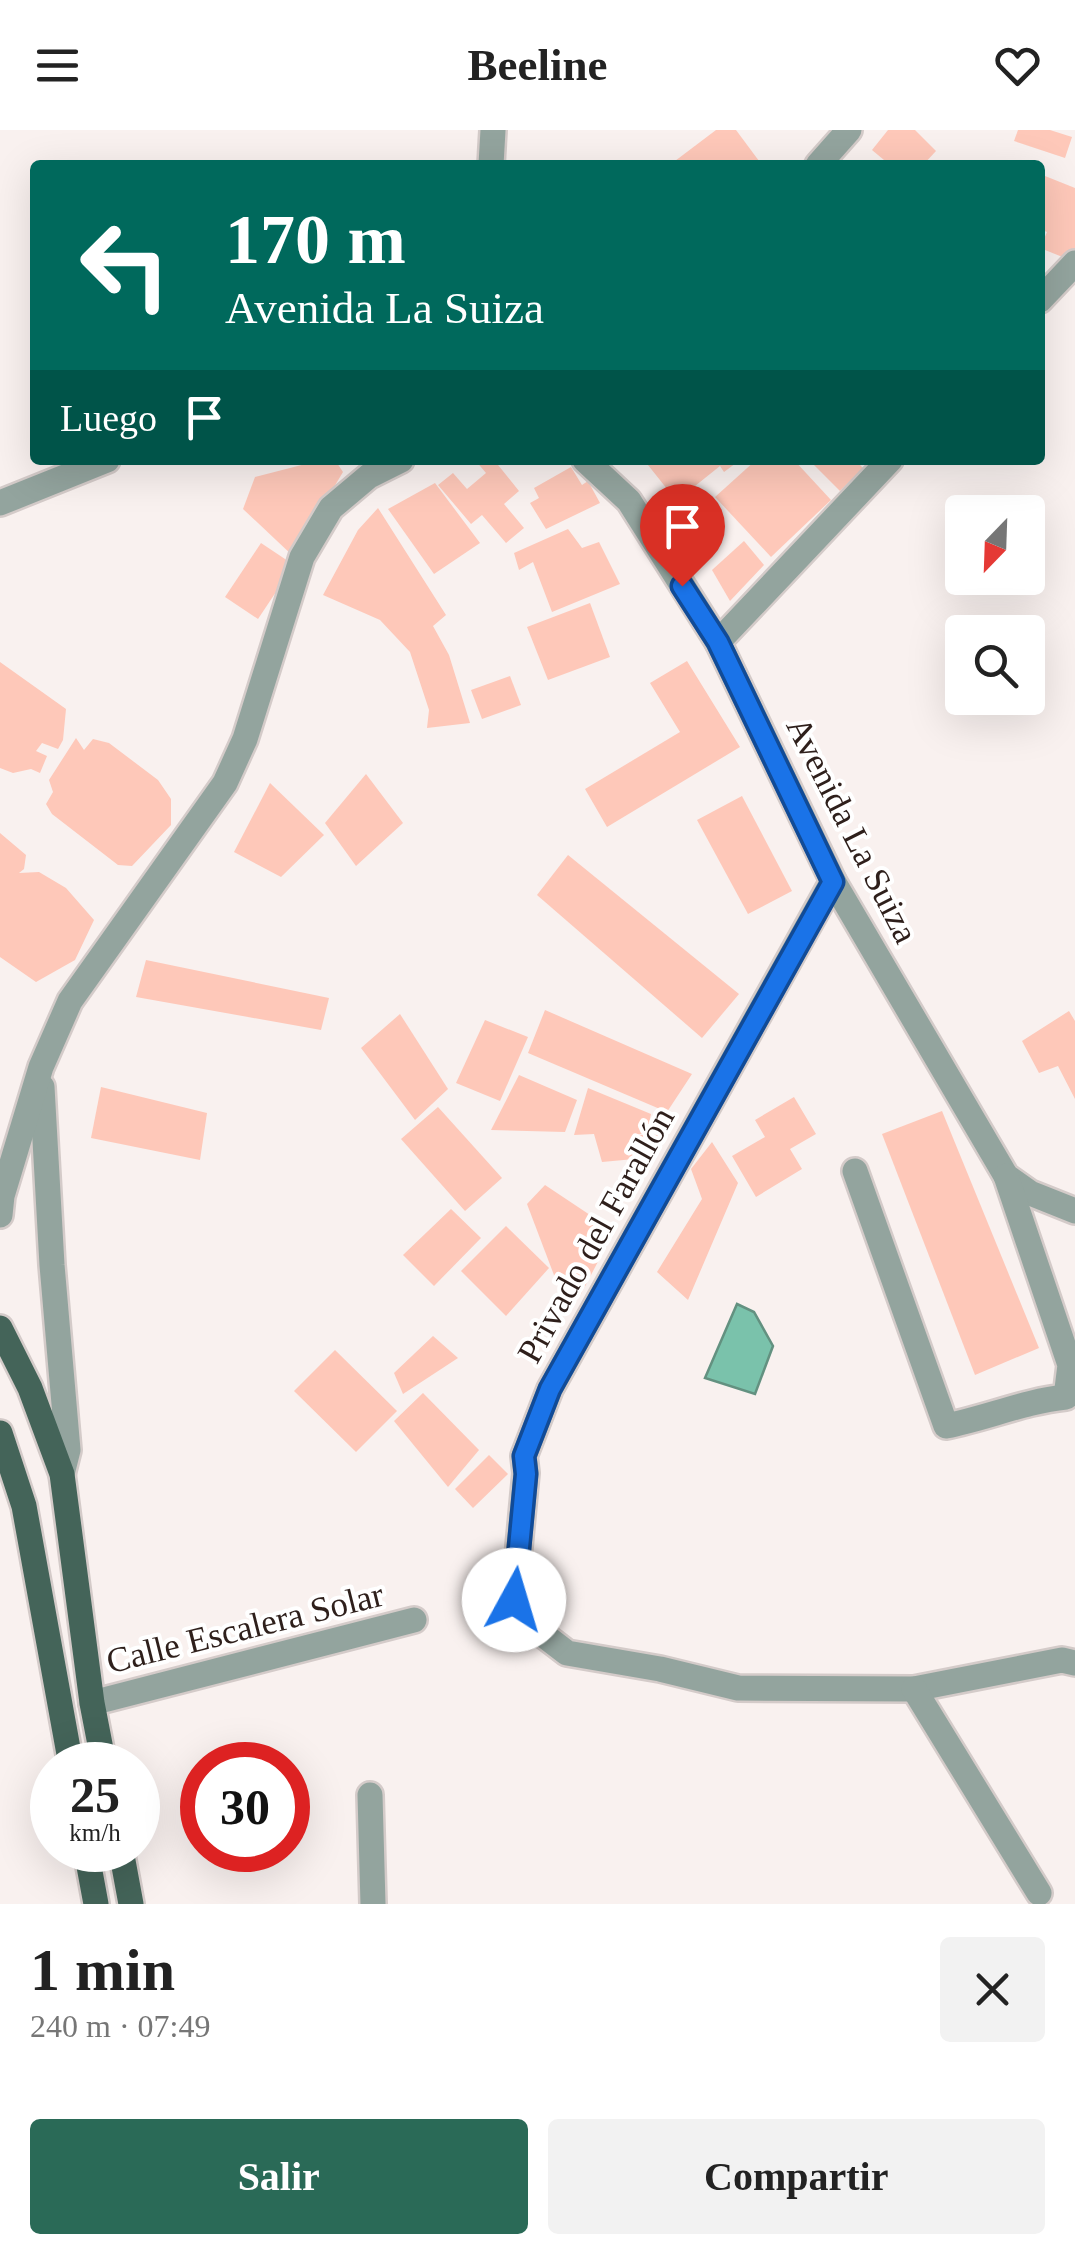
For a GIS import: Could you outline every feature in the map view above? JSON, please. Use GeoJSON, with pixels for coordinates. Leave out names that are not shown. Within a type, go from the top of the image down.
{"type":"FeatureCollection","features":[{"type":"Feature","properties":{"kind":"main road"},"geometry":{"type":"LineString","coordinates":[[0,1328],[30,1388],[62,1474],[100,1742]]}},
{"type":"Feature","properties":{"kind":"main road"},"geometry":{"type":"LineString","coordinates":[[0,1433],[24,1506],[66,1742]]}},
{"type":"Feature","properties":{"kind":"main road"},"geometry":{"type":"LineString","coordinates":[[90,1872],[96,1904]]}},
{"type":"Feature","properties":{"kind":"main road"},"geometry":{"type":"LineString","coordinates":[[125,1872],[131,1904]]}},
{"type":"Feature","properties":{"kind":"street"},"geometry":{"type":"LineString","coordinates":[[492,160],[493,130]]}},
{"type":"Feature","properties":{"kind":"street"},"geometry":{"type":"LineString","coordinates":[[822,160],[848,130]]}},
{"type":"Feature","properties":{"kind":"street"},"geometry":{"type":"LineString","coordinates":[[1045,295],[1075,263]]}},
{"type":"Feature","properties":{"kind":"street"},"geometry":{"type":"LineString","coordinates":[[0,503],[95,465]]}},
{"type":"Feature","properties":{"kind":"street"},"geometry":{"type":"LineString","coordinates":[[0,1214],[41,1067],[70,1001],[226,783],[244,739],[302,557],[331,508],[369,476],[391,465]]}},
{"type":"Feature","properties":{"kind":"street","name":"Avenida La Suiza"},"geometry":{"type":"LineString","coordinates":[[591,465],[629,501],[718,642],[833,882],[1006,1176],[1070,1364],[1066,1397],[1039,1400],[946,1426],[856,1171]]}},
{"type":"Feature","properties":{"kind":"street"},"geometry":{"type":"LineString","coordinates":[[718,642],[885,465]]}},
{"type":"Feature","properties":{"kind":"street","name":"Privado del Farallón"},"geometry":{"type":"LineString","coordinates":[[833,882],[550,1389],[524,1456],[526,1474],[514,1600],[524,1620],[567,1653],[738,1688],[914,1689],[1062,1660],[1075,1662]]}},
{"type":"Feature","properties":{"kind":"street"},"geometry":{"type":"LineString","coordinates":[[41,1067],[68,1450],[62,1474]]}},
{"type":"Feature","properties":{"kind":"street"},"geometry":{"type":"LineString","coordinates":[[1006,1176],[1030,1192],[1075,1211]]}},
{"type":"Feature","properties":{"kind":"street","name":"Calle Escalera Solar"},"geometry":{"type":"LineString","coordinates":[[92,1702],[414,1620]]}},
{"type":"Feature","properties":{"kind":"street"},"geometry":{"type":"LineString","coordinates":[[914,1689],[1039,1893]]}},
{"type":"Feature","properties":{"kind":"street"},"geometry":{"type":"LineString","coordinates":[[370,1795],[372,1904]]}},
{"type":"Feature","properties":{"kind":"shaded area"},"geometry":{"type":"Polygon","coordinates":[[[737,1304],[754,1312],[773,1346],[755,1394],[705,1378],[737,1304]]]}},
{"type":"Feature","properties":{"kind":"building"},"geometry":{"type":"Polygon","coordinates":[[[716,130],[736,130],[758,160],[676,160],[716,130]]]}},
{"type":"Feature","properties":{"kind":"building"},"geometry":{"type":"Polygon","coordinates":[[[888,130],[915,130],[936,151],[928,160],[884,160],[872,150],[888,130]]]}},
{"type":"Feature","properties":{"kind":"building"},"geometry":{"type":"Polygon","coordinates":[[[1018,130],[1050,130],[1072,137],[1065,158],[1014,141],[1018,130]]]}},
{"type":"Feature","properties":{"kind":"building"},"geometry":{"type":"Polygon","coordinates":[[[1045,176],[1075,188],[1075,262],[1045,250],[1045,176]]]}},
{"type":"Feature","properties":{"kind":"building"},"geometry":{"type":"Polygon","coordinates":[[[302,465],[338,465],[343,472],[293,556],[243,509],[255,477],[302,465]]]}},
{"type":"Feature","properties":{"kind":"building"},"geometry":{"type":"Polygon","coordinates":[[[479,465],[498,465],[519,491],[504,504],[524,528],[506,543],[482,515],[471,524],[438,485],[453,473],[467,489],[486,473],[479,465]]]}},
{"type":"Feature","properties":{"kind":"building"},"geometry":{"type":"Polygon","coordinates":[[[648,465],[733,465],[724,472],[720,466],[695,486],[701,494],[683,509],[648,465]]]}},
{"type":"Feature","properties":{"kind":"building"},"geometry":{"type":"Polygon","coordinates":[[[750,465],[799,465],[831,500],[771,557],[715,497],[750,465]]]}},
{"type":"Feature","properties":{"kind":"building"},"geometry":{"type":"Polygon","coordinates":[[[814,465],[863,468],[840,491],[814,465]]]}},
{"type":"Feature","properties":{"kind":"building"},"geometry":{"type":"Polygon","coordinates":[[[571,467],[582,485],[588,481],[600,503],[546,529],[530,503],[539,498],[534,488],[571,467]]]}},
{"type":"Feature","properties":{"kind":"building"},"geometry":{"type":"Polygon","coordinates":[[[435,483],[480,543],[434,574],[388,509],[435,483]]]}},
{"type":"Feature","properties":{"kind":"building"},"geometry":{"type":"Polygon","coordinates":[[[378,508],[446,615],[433,626],[449,655],[470,723],[427,728],[429,710],[410,652],[380,620],[323,595],[358,530],[378,508]]]}},
{"type":"Feature","properties":{"kind":"building"},"geometry":{"type":"Polygon","coordinates":[[[568,529],[582,548],[599,542],[620,584],[552,612],[533,562],[519,570],[514,553],[568,529]]]}},
{"type":"Feature","properties":{"kind":"building"},"geometry":{"type":"Polygon","coordinates":[[[744,541],[764,565],[730,601],[712,570],[744,541]]]}},
{"type":"Feature","properties":{"kind":"building"},"geometry":{"type":"Polygon","coordinates":[[[261,543],[294,565],[258,619],[225,597],[261,543]]]}},
{"type":"Feature","properties":{"kind":"building"},"geometry":{"type":"Polygon","coordinates":[[[590,603],[610,657],[548,680],[527,627],[590,603]]]}},
{"type":"Feature","properties":{"kind":"building"},"geometry":{"type":"Polygon","coordinates":[[[687,661],[740,747],[607,827],[585,789],[680,732],[650,683],[687,661]]]}},
{"type":"Feature","properties":{"kind":"building"},"geometry":{"type":"Polygon","coordinates":[[[0,662],[66,709],[63,740],[58,749],[42,743],[36,751],[47,756],[40,773],[31,769],[13,773],[0,768],[0,662]]]}},
{"type":"Feature","properties":{"kind":"building"},"geometry":{"type":"Polygon","coordinates":[[[510,676],[521,705],[482,719],[471,690],[510,676]]]}},
{"type":"Feature","properties":{"kind":"building"},"geometry":{"type":"Polygon","coordinates":[[[76,738],[84,750],[93,739],[109,743],[158,780],[171,799],[171,825],[132,866],[118,865],[52,814],[46,804],[53,792],[49,780],[76,738]]]}},
{"type":"Feature","properties":{"kind":"building"},"geometry":{"type":"Polygon","coordinates":[[[366,774],[403,823],[356,866],[325,823],[366,774]]]}},
{"type":"Feature","properties":{"kind":"building"},"geometry":{"type":"Polygon","coordinates":[[[270,783],[324,835],[281,877],[234,852],[270,783]]]}},
{"type":"Feature","properties":{"kind":"building"},"geometry":{"type":"Polygon","coordinates":[[[742,796],[792,891],[748,914],[697,820],[742,796]]]}},
{"type":"Feature","properties":{"kind":"building"},"geometry":{"type":"Polygon","coordinates":[[[0,833],[26,855],[24,869],[19,873],[39,872],[66,888],[94,920],[75,960],[36,982],[0,957],[0,833]]]}},
{"type":"Feature","properties":{"kind":"building"},"geometry":{"type":"Polygon","coordinates":[[[568,855],[739,994],[702,1038],[537,895],[568,855]]]}},
{"type":"Feature","properties":{"kind":"building"},"geometry":{"type":"Polygon","coordinates":[[[146,960],[329,998],[321,1030],[136,997],[146,960]]]}},
{"type":"Feature","properties":{"kind":"building"},"geometry":{"type":"Polygon","coordinates":[[[545,1010],[692,1074],[667,1112],[528,1053],[545,1010]]]}},
{"type":"Feature","properties":{"kind":"building"},"geometry":{"type":"Polygon","coordinates":[[[1069,1011],[1075,1021],[1075,1099],[1058,1066],[1039,1073],[1022,1041],[1069,1011]]]}},
{"type":"Feature","properties":{"kind":"building"},"geometry":{"type":"Polygon","coordinates":[[[400,1014],[448,1089],[415,1120],[361,1048],[400,1014]]]}},
{"type":"Feature","properties":{"kind":"building"},"geometry":{"type":"Polygon","coordinates":[[[485,1020],[528,1037],[500,1101],[456,1083],[485,1020]]]}},
{"type":"Feature","properties":{"kind":"building"},"geometry":{"type":"Polygon","coordinates":[[[519,1075],[577,1100],[565,1132],[491,1130],[519,1075]]]}},
{"type":"Feature","properties":{"kind":"building"},"geometry":{"type":"Polygon","coordinates":[[[101,1087],[207,1113],[200,1160],[91,1138],[101,1087]]]}},
{"type":"Feature","properties":{"kind":"building"},"geometry":{"type":"Polygon","coordinates":[[[588,1088],[651,1114],[647,1133],[633,1135],[665,1135],[656,1157],[602,1162],[594,1134],[574,1135],[588,1088]]]}},
{"type":"Feature","properties":{"kind":"building"},"geometry":{"type":"Polygon","coordinates":[[[794,1097],[816,1134],[790,1149],[802,1169],[756,1197],[732,1156],[765,1137],[755,1120],[794,1097]]]}},
{"type":"Feature","properties":{"kind":"building"},"geometry":{"type":"Polygon","coordinates":[[[438,1107],[502,1178],[465,1211],[401,1139],[438,1107]]]}},
{"type":"Feature","properties":{"kind":"building"},"geometry":{"type":"Polygon","coordinates":[[[942,1111],[1039,1348],[975,1375],[882,1134],[942,1111]]]}},
{"type":"Feature","properties":{"kind":"building"},"geometry":{"type":"Polygon","coordinates":[[[712,1142],[738,1183],[688,1300],[657,1272],[702,1199],[691,1169],[712,1142]]]}},
{"type":"Feature","properties":{"kind":"building"},"geometry":{"type":"Polygon","coordinates":[[[545,1185],[614,1231],[580,1296],[557,1283],[527,1204],[545,1185]]]}},
{"type":"Feature","properties":{"kind":"building"},"geometry":{"type":"Polygon","coordinates":[[[451,1209],[481,1238],[434,1286],[403,1255],[451,1209]]]}},
{"type":"Feature","properties":{"kind":"building"},"geometry":{"type":"Polygon","coordinates":[[[506,1226],[549,1268],[506,1316],[461,1271],[506,1226]]]}},
{"type":"Feature","properties":{"kind":"building"},"geometry":{"type":"Polygon","coordinates":[[[433,1336],[458,1358],[403,1394],[394,1373],[433,1336]]]}},
{"type":"Feature","properties":{"kind":"building"},"geometry":{"type":"Polygon","coordinates":[[[335,1350],[397,1411],[356,1452],[294,1391],[335,1350]]]}},
{"type":"Feature","properties":{"kind":"building"},"geometry":{"type":"Polygon","coordinates":[[[423,1393],[479,1450],[448,1487],[394,1421],[423,1393]]]}},
{"type":"Feature","properties":{"kind":"building"},"geometry":{"type":"Polygon","coordinates":[[[489,1455],[508,1474],[473,1508],[455,1489],[489,1455]]]}},
{"type":"Feature","properties":{"kind":"route"},"geometry":{"type":"LineString","coordinates":[[514,1600],[526,1474],[524,1456],[550,1389],[833,882],[718,642],[682,586]]}}]}
